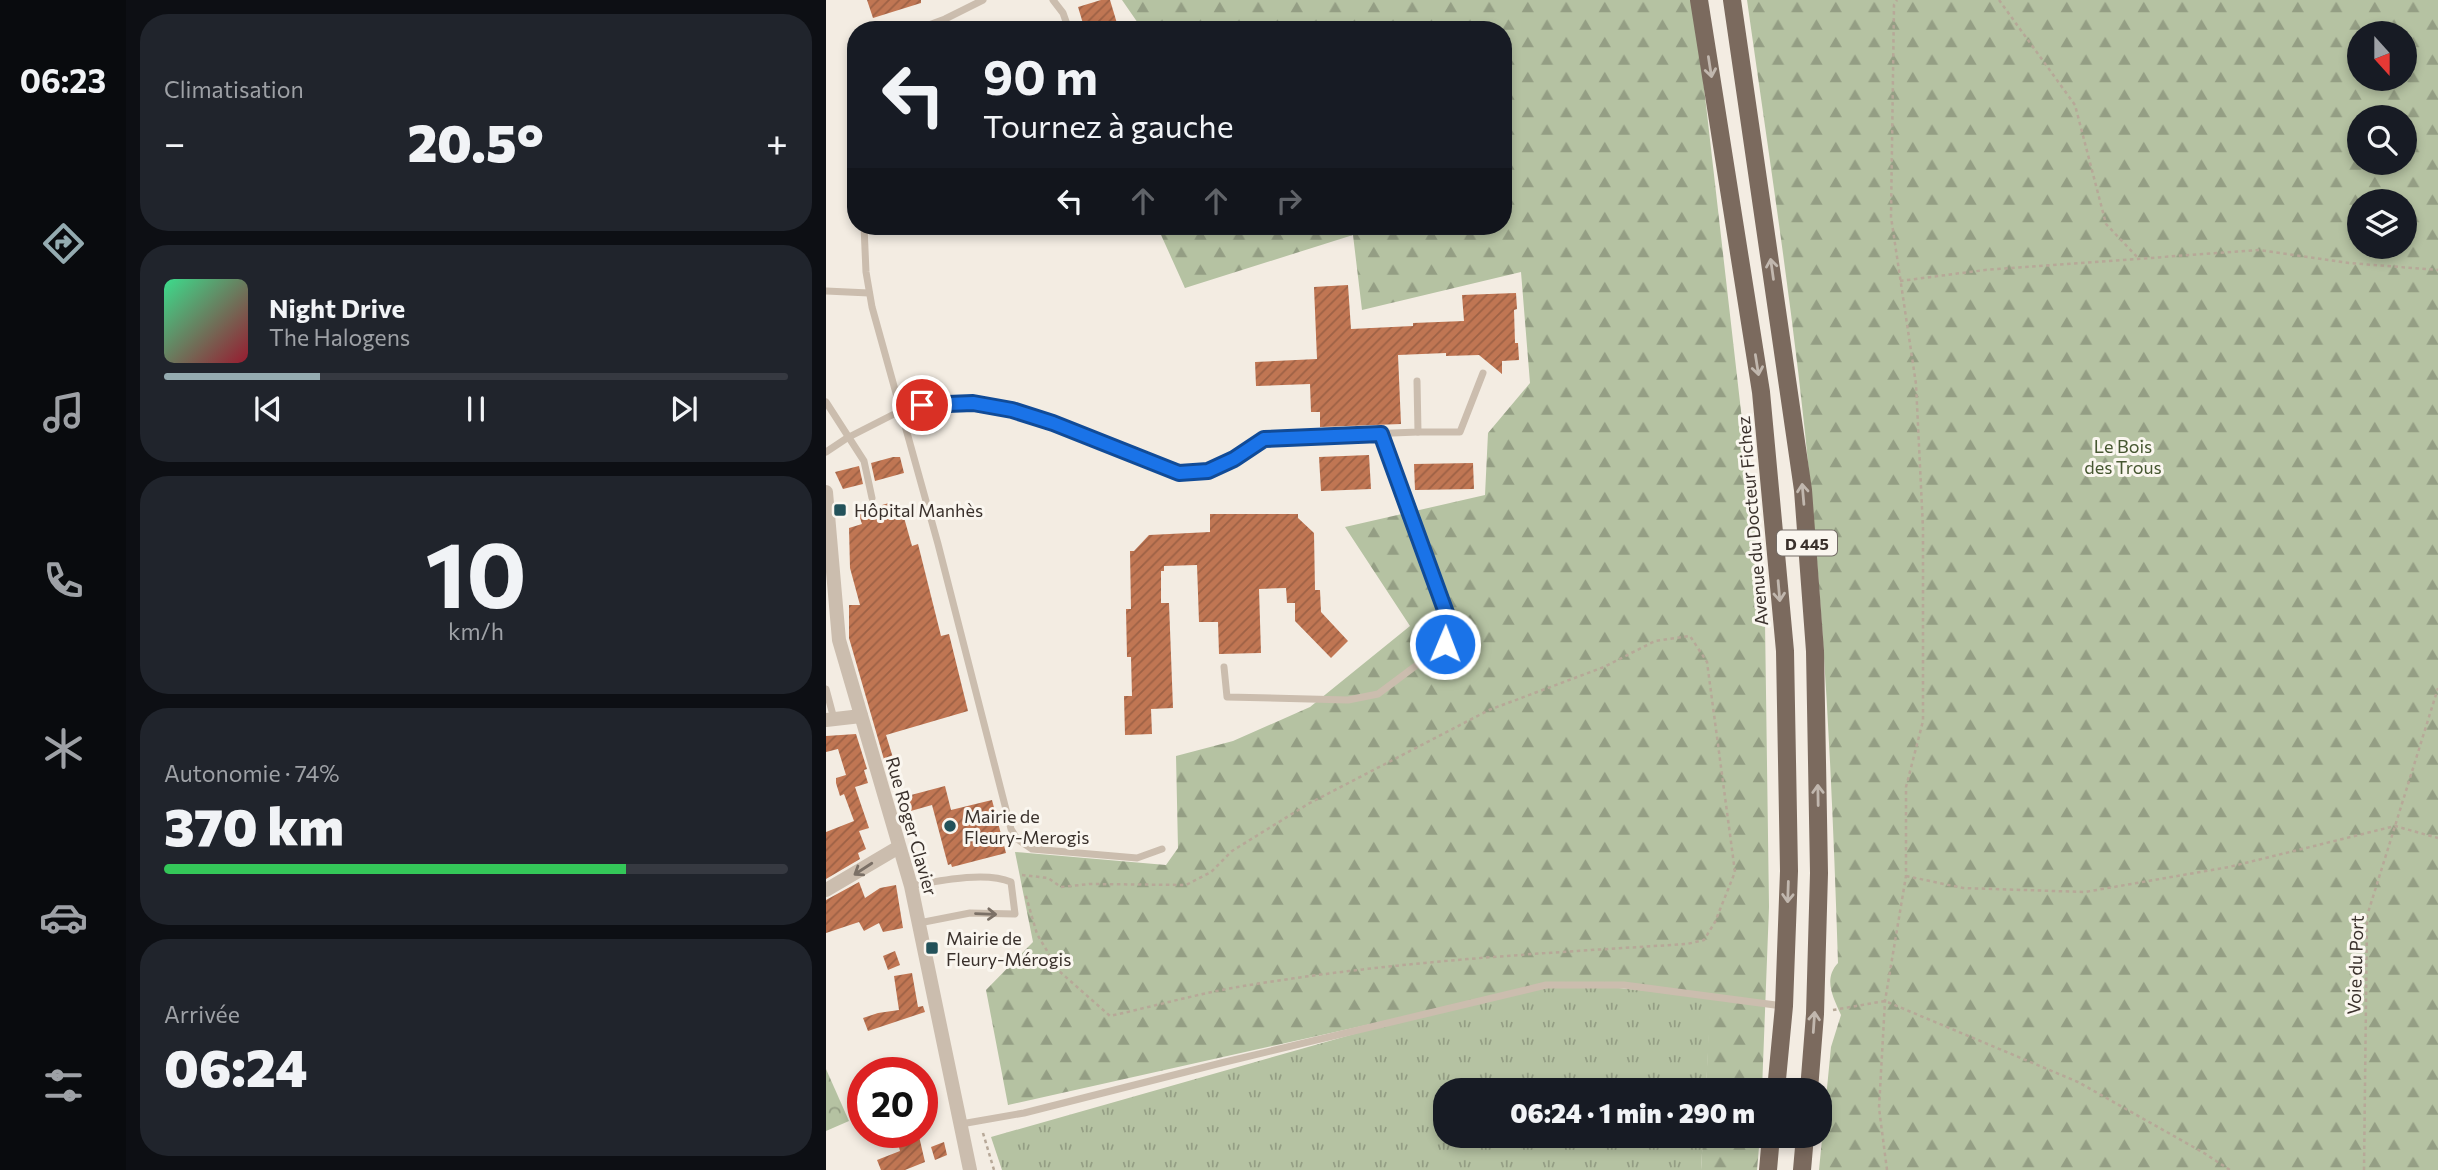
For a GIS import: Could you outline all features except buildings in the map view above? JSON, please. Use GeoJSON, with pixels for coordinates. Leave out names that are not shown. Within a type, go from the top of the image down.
{"type":"FeatureCollection","features":[{"type":"Feature","properties":{"kind":"main road","name":"Avenue du Docteur Fichez"},"geometry":{"type":"LineString","coordinates":[[1699,0],[1761,392],[1785,651],[1789,872],[1782,1043],[1778,1078]]}},
{"type":"Feature","properties":{"kind":"main road","name":"D 445"},"geometry":{"type":"LineString","coordinates":[[1732,0],[1803,489],[1815,665],[1819,873],[1815,1014],[1809,1078]]}},
{"type":"Feature","properties":{"kind":"main road"},"geometry":{"type":"LineString","coordinates":[[1768,1170],[1771,1148]]}},
{"type":"Feature","properties":{"kind":"main road"},"geometry":{"type":"LineString","coordinates":[[1802,1170],[1804,1148]]}},
{"type":"Feature","properties":{"kind":"street","name":"Rue Roger Clavier"},"geometry":{"type":"LineString","coordinates":[[826,492],[839,640],[911,886],[970,1170]]}},
{"type":"Feature","properties":{"kind":"street"},"geometry":{"type":"LineString","coordinates":[[830,719],[860,716]]}},
{"type":"Feature","properties":{"kind":"street"},"geometry":{"type":"LineString","coordinates":[[826,890],[899,847]]}},
{"type":"Feature","properties":{"kind":"lane"},"geometry":{"type":"LineString","coordinates":[[945,21],[984,0]]}},
{"type":"Feature","properties":{"kind":"lane"},"geometry":{"type":"LineString","coordinates":[[1054,0],[1066,21]]}},
{"type":"Feature","properties":{"kind":"lane"},"geometry":{"type":"LineString","coordinates":[[865,235],[869,293],[1011,829],[1017,839],[1032,849],[1119,858],[1137,858],[1162,849]]}},
{"type":"Feature","properties":{"kind":"lane"},"geometry":{"type":"LineString","coordinates":[[826,291],[869,293]]}},
{"type":"Feature","properties":{"kind":"lane"},"geometry":{"type":"LineString","coordinates":[[826,452],[902,410],[950,403],[993,406],[1053,423],[1179,473],[1208,471],[1234,459],[1264,439],[1460,432],[1483,373]]}},
{"type":"Feature","properties":{"kind":"lane"},"geometry":{"type":"LineString","coordinates":[[1418,381],[1418,432]]}},
{"type":"Feature","properties":{"kind":"lane"},"geometry":{"type":"LineString","coordinates":[[826,402],[864,461],[872,498]]}},
{"type":"Feature","properties":{"kind":"lane"},"geometry":{"type":"LineString","coordinates":[[1224,667],[1227,697],[1348,700],[1378,694],[1445,644],[1449,621],[1381,434]]}},
{"type":"Feature","properties":{"kind":"lane"},"geometry":{"type":"LineString","coordinates":[[826,689],[830,719]]}},
{"type":"Feature","properties":{"kind":"lane"},"geometry":{"type":"LineString","coordinates":[[911,886],[950,879],[1000,877],[1011,882],[1015,914],[970,913],[919,923]]}},
{"type":"Feature","properties":{"kind":"lane"},"geometry":{"type":"LineString","coordinates":[[961,1124],[1024,1114],[1546,985],[1624,985],[1784,1006]]}},
{"type":"Feature","properties":{"kind":"path"},"geometry":{"type":"LineString","coordinates":[[1887,1170],[1879,1108],[1885,1001],[1906,876],[1906,787],[1923,721],[1923,528],[1916,384],[1891,217],[1894,5],[1898,0]]}},
{"type":"Feature","properties":{"kind":"path"},"geometry":{"type":"LineString","coordinates":[[1999,0],[2075,105],[2106,225],[2138,258]]}},
{"type":"Feature","properties":{"kind":"path"},"geometry":{"type":"LineString","coordinates":[[1900,281],[1985,270],[2259,250],[2349,263],[2438,270]]}},
{"type":"Feature","properties":{"kind":"path"},"geometry":{"type":"LineString","coordinates":[[1000,877],[1015,874],[1048,878],[1061,887],[1089,884],[1186,885],[1212,872],[1232,851],[1308,804],[1489,710],[1604,667],[1655,641],[1690,636],[1707,662],[1735,872],[1715,922],[1704,940],[1687,944],[1534,954],[1373,969],[1268,982],[1110,1016],[1059,971],[1037,934],[1025,891]]}},
{"type":"Feature","properties":{"kind":"path","name":"Voie du Port"},"geometry":{"type":"LineString","coordinates":[[2364,1170],[2367,916],[2438,688]]}},
{"type":"Feature","properties":{"kind":"path"},"geometry":{"type":"LineString","coordinates":[[1906,876],[1963,888],[2085,892],[2229,867],[2395,826],[2438,838]]}},
{"type":"Feature","properties":{"kind":"path"},"geometry":{"type":"LineString","coordinates":[[1815,1014],[1885,1001],[2078,1082],[2230,1170]]}},
{"type":"Feature","properties":{"kind":"path"},"geometry":{"type":"LineString","coordinates":[[979,1121],[994,1170]]}},
{"type":"Feature","properties":{"kind":"green space"},"geometry":{"type":"Polygon","coordinates":[[[1122,0],[1694,0],[1765,621],[1769,907],[1762,1078],[1707,1078],[1710,997],[1624,985],[1546,985],[1008,1105],[986,990],[1033,942],[1015,852],[1166,865],[1178,848],[1176,756],[1233,741],[1310,707],[1410,626],[1345,527],[1485,495],[1488,433],[1530,383],[1521,272],[1362,310],[1353,235],[1512,235],[1512,21],[1137,21],[1122,0]]]}},
{"type":"Feature","properties":{"kind":"green space","name":"Le Bois des Trous"},"geometry":{"type":"Polygon","coordinates":[[[1747,0],[2438,0],[2438,1170],[1819,1170],[1821,1148],[1832,1148],[1832,1078],[1828,1078],[1831,1047],[1841,1015],[1830,982],[1833,969],[1838,963],[1821,611],[1805,431],[1747,0]]]}},
{"type":"Feature","properties":{"kind":"green space"},"geometry":{"type":"Polygon","coordinates":[[[1161,235],[1353,235],[1185,288],[1161,235]]]}},
{"type":"Feature","properties":{"kind":"green space"},"geometry":{"type":"Polygon","coordinates":[[[1578,984],[1711,997],[1707,1078],[1433,1078],[1433,1148],[1702,1148],[1701,1170],[1002,1170],[991,1137],[1474,1000],[1510,992],[1578,984]]]}},
{"type":"Feature","properties":{"kind":"green space"},"geometry":{"type":"Polygon","coordinates":[[[826,1069],[847,1122],[826,1131],[826,1069]]]}},
{"type":"Feature","properties":{"kind":"green space"},"geometry":{"type":"Polygon","coordinates":[[[1702,1148],[1759,1148],[1757,1170],[1701,1170],[1702,1148]]]}},
{"type":"Feature","properties":{"kind":"place","name":"Hôpital Manhès"},"geometry":{"type":"Point","coordinates":[840,510]}},
{"type":"Feature","properties":{"kind":"place","name":"Mairie de Fleury-Merogis"},"geometry":{"type":"Point","coordinates":[950,826]}},
{"type":"Feature","properties":{"kind":"place","name":"Mairie de Fleury-Mérogis"},"geometry":{"type":"Point","coordinates":[932,948]}},
{"type":"Feature","properties":{"kind":"route"},"geometry":{"type":"LineString","coordinates":[[922,405],[973,403],[1012,410],[1053,423],[1179,473],[1208,471],[1234,459],[1264,439],[1381,434],[1449,621],[1445,644]]}}]}
